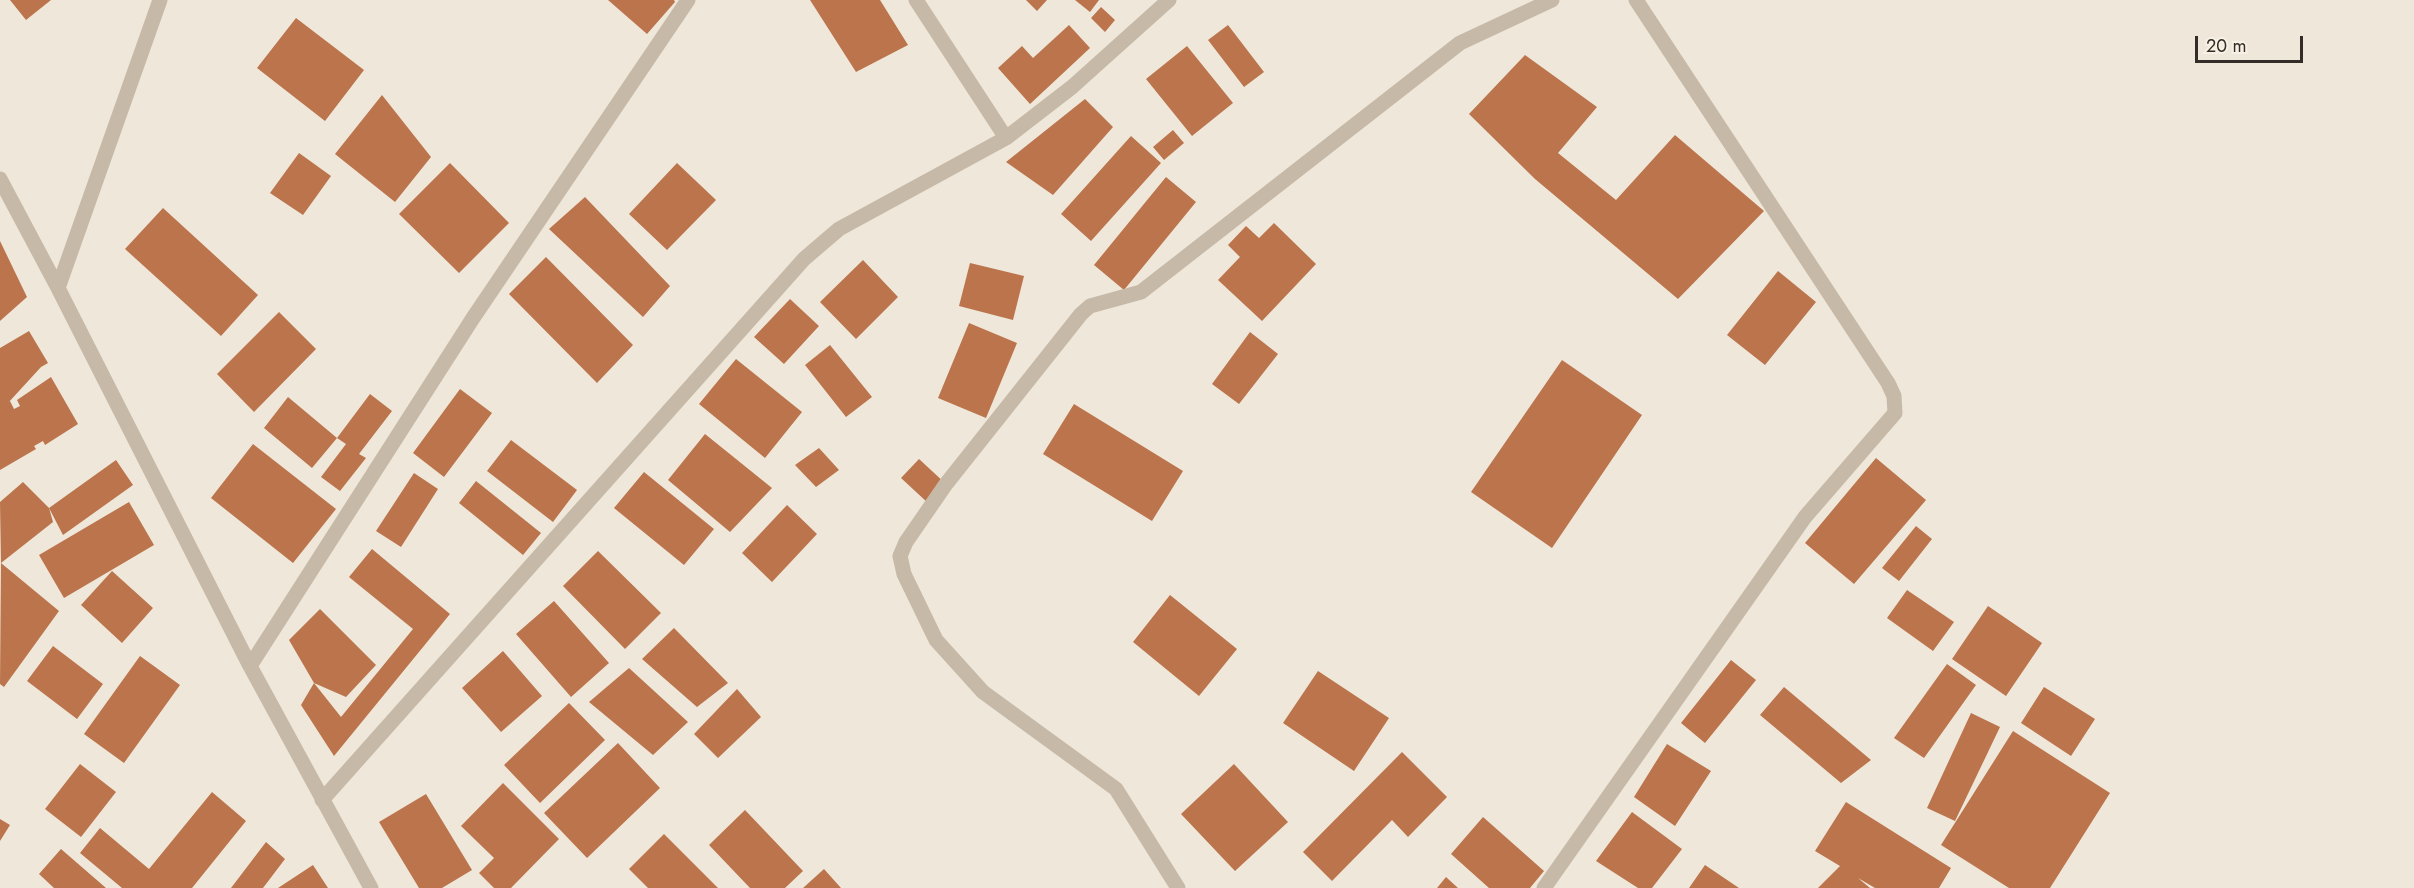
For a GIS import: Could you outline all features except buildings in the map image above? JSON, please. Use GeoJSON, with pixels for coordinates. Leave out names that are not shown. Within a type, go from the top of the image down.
{"type":"FeatureCollection","features":[{"type":"Feature","properties":{"kind":"street"},"geometry":{"type":"LineString","coordinates":[[58,288],[160,0]]}},
{"type":"Feature","properties":{"kind":"street"},"geometry":{"type":"LineString","coordinates":[[250,666],[473,318],[688,0]]}},
{"type":"Feature","properties":{"kind":"street"},"geometry":{"type":"LineString","coordinates":[[916,0],[1006,138]]}},
{"type":"Feature","properties":{"kind":"street"},"geometry":{"type":"LineString","coordinates":[[322,800],[804,259],[839,229],[1006,138],[1072,87],[1169,0]]}},
{"type":"Feature","properties":{"kind":"street"},"geometry":{"type":"LineString","coordinates":[[1178,888],[1116,789],[983,692],[936,640],[904,574],[900,556],[906,542],[946,484],[1081,314],[1090,306],[1141,292],[1460,43],[1552,0]]}},
{"type":"Feature","properties":{"kind":"street"},"geometry":{"type":"LineString","coordinates":[[1544,888],[1805,518],[1895,413],[1894,396],[1888,383],[1636,0]]}},
{"type":"Feature","properties":{"kind":"street"},"geometry":{"type":"LineString","coordinates":[[1,185],[58,288],[250,666],[371,888]]}}]}
